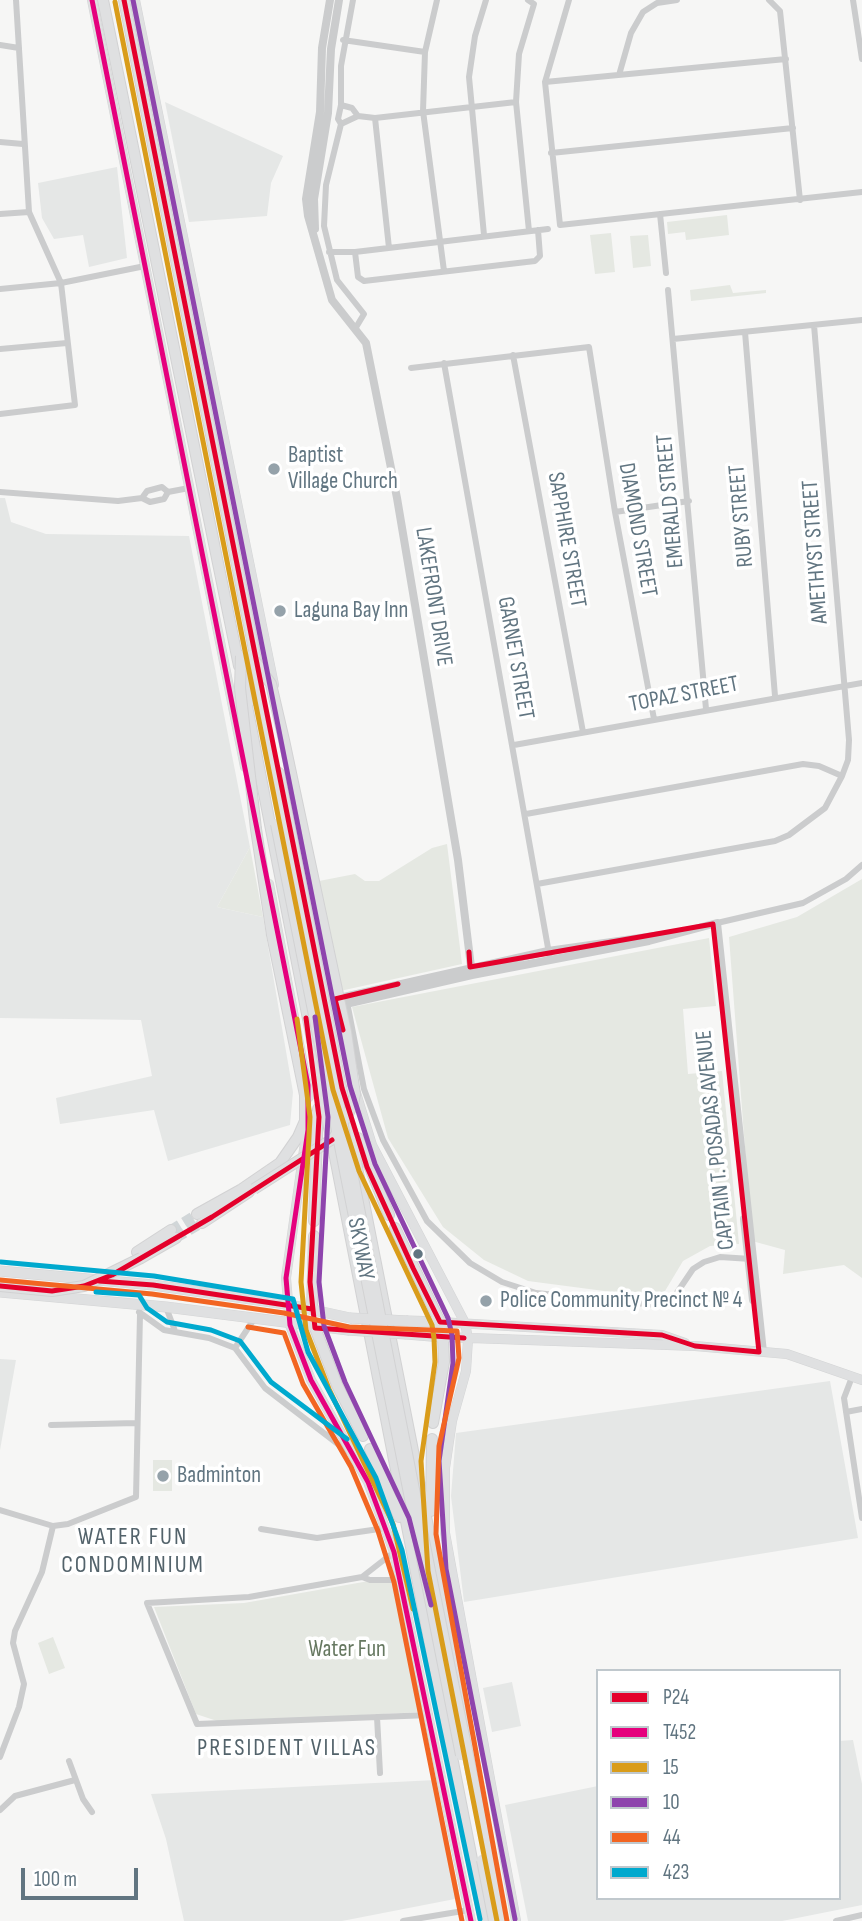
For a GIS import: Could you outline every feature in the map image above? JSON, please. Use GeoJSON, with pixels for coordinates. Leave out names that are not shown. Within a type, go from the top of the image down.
{"type":"FeatureCollection","features":[{"type":"Feature","properties":{"kind":"highway"},"geometry":{"type":"LineString","coordinates":[[103,0],[237,656],[484,1921]]}},
{"type":"Feature","properties":{"kind":"highway","name":"SKYWAY"},"geometry":{"type":"LineString","coordinates":[[110,0],[246,656],[430,1572],[504,1921]]}},
{"type":"Feature","properties":{"kind":"highway"},"geometry":{"type":"LineString","coordinates":[[122,0],[342,1088],[504,1921]]}},
{"type":"Feature","properties":{"kind":"highway","name":"SKYWAY"},"geometry":{"type":"LineString","coordinates":[[122,0],[422,1573],[495,1921]]}},
{"type":"Feature","properties":{"kind":"highway"},"geometry":{"type":"LineString","coordinates":[[246,656],[271,684],[346,1032],[355,1094],[353,1105],[334,1138],[199,1219],[280,1163],[298,1137],[306,1109],[272,935],[253,808],[240,688],[246,656]]}},
{"type":"Feature","properties":{"kind":"highway"},"geometry":{"type":"LineString","coordinates":[[312,1050],[319,1117],[314,1221]]}},
{"type":"Feature","properties":{"kind":"highway"},"geometry":{"type":"LineString","coordinates":[[342,1088],[367,1167],[389,1215]]}},
{"type":"Feature","properties":{"kind":"highway"},"geometry":{"type":"LineString","coordinates":[[395,1228],[440,1322]]}},
{"type":"Feature","properties":{"kind":"highway"},"geometry":{"type":"LineString","coordinates":[[0,1280],[51,1286],[79,1282],[106,1271],[173,1234],[112,1275],[85,1286],[52,1291],[0,1286]]}},
{"type":"Feature","properties":{"kind":"highway"},"geometry":{"type":"LineString","coordinates":[[312,1309],[314,1237]]}},
{"type":"Feature","properties":{"kind":"highway"},"geometry":{"type":"LineString","coordinates":[[315,1328],[332,1373],[363,1436]]}},
{"type":"Feature","properties":{"kind":"highway"},"geometry":{"type":"LineString","coordinates":[[433,1423],[444,1362],[443,1337]]}},
{"type":"Feature","properties":{"kind":"highway"},"geometry":{"type":"LineString","coordinates":[[432,1439],[430,1498],[437,1570]]}},
{"type":"Feature","properties":{"kind":"highway"},"geometry":{"type":"LineString","coordinates":[[370,1449],[401,1521],[416,1577]]}},
{"type":"Feature","properties":{"kind":"main road"},"geometry":{"type":"LineString","coordinates":[[92,0],[309,1085],[308,1130],[288,1253],[286,1304],[290,1325],[311,1380],[359,1463],[394,1552],[430,1714],[471,1921]]}},
{"type":"Feature","properties":{"kind":"main road"},"geometry":{"type":"LineString","coordinates":[[135,0],[235,506],[270,666],[315,910],[341,1001],[341,1023],[364,1125],[399,1201],[465,1323],[468,1339],[466,1371],[452,1421],[445,1468],[445,1533],[516,1921]]}},
{"type":"Feature","properties":{"kind":"main road"},"geometry":{"type":"LineString","coordinates":[[0,1271],[153,1285],[286,1304],[350,1318],[662,1335],[695,1346]]}},
{"type":"Feature","properties":{"kind":"main road"},"geometry":{"type":"LineString","coordinates":[[0,1292],[138,1309],[166,1307],[315,1328],[468,1339],[695,1346],[761,1352],[794,1356],[862,1380]]}},
{"type":"Feature","properties":{"kind":"main road"},"geometry":{"type":"LineString","coordinates":[[254,1319],[258,1300]]}},
{"type":"Feature","properties":{"kind":"main road"},"geometry":{"type":"LineString","coordinates":[[312,1309],[315,1328]]}},
{"type":"Feature","properties":{"kind":"main road"},"geometry":{"type":"LineString","coordinates":[[440,1322],[443,1337]]}},
{"type":"Feature","properties":{"kind":"street"},"geometry":{"type":"LineString","coordinates":[[0,414],[75,405],[61,283],[29,212],[16,0]]}},
{"type":"Feature","properties":{"kind":"street","name":"LAKEFRONT DRIVE"},"geometry":{"type":"LineString","coordinates":[[330,0],[322,48],[320,112],[306,200],[308,216],[332,300],[366,343],[397,498],[458,860],[471,971]]}},
{"type":"Feature","properties":{"kind":"street","name":"LAKEFRONT DRIVE"},"geometry":{"type":"LineString","coordinates":[[316,239],[314,199],[328,113],[331,50],[339,0]]}},
{"type":"Feature","properties":{"kind":"street"},"geometry":{"type":"LineString","coordinates":[[353,0],[343,40],[341,105],[338,119],[341,124],[327,184],[324,226],[329,252],[342,288],[363,309],[364,314],[355,329]]}},
{"type":"Feature","properties":{"kind":"street"},"geometry":{"type":"LineString","coordinates":[[437,0],[425,52],[423,111],[444,271]]}},
{"type":"Feature","properties":{"kind":"street"},"geometry":{"type":"LineString","coordinates":[[484,236],[470,105],[471,55],[486,0]]}},
{"type":"Feature","properties":{"kind":"street"},"geometry":{"type":"LineString","coordinates":[[569,0],[545,82],[560,225],[862,192]]}},
{"type":"Feature","properties":{"kind":"street"},"geometry":{"type":"LineString","coordinates":[[619,75],[631,33],[643,12],[657,3],[677,0]]}},
{"type":"Feature","properties":{"kind":"street"},"geometry":{"type":"LineString","coordinates":[[769,0],[780,10],[800,200]]}},
{"type":"Feature","properties":{"kind":"street"},"geometry":{"type":"LineString","coordinates":[[853,0],[862,59]]}},
{"type":"Feature","properties":{"kind":"street"},"geometry":{"type":"LineString","coordinates":[[529,231],[516,102],[519,54],[531,2]]}},
{"type":"Feature","properties":{"kind":"street"},"geometry":{"type":"LineString","coordinates":[[343,40],[425,52]]}},
{"type":"Feature","properties":{"kind":"street"},"geometry":{"type":"LineString","coordinates":[[0,45],[19,48]]}},
{"type":"Feature","properties":{"kind":"street"},"geometry":{"type":"LineString","coordinates":[[545,82],[786,59]]}},
{"type":"Feature","properties":{"kind":"street"},"geometry":{"type":"LineString","coordinates":[[341,124],[358,116],[375,118],[470,105],[516,102]]}},
{"type":"Feature","properties":{"kind":"street"},"geometry":{"type":"LineString","coordinates":[[341,105],[352,108],[358,116]]}},
{"type":"Feature","properties":{"kind":"street"},"geometry":{"type":"LineString","coordinates":[[375,118],[389,248]]}},
{"type":"Feature","properties":{"kind":"street"},"geometry":{"type":"LineString","coordinates":[[551,153],[793,128]]}},
{"type":"Feature","properties":{"kind":"street"},"geometry":{"type":"LineString","coordinates":[[0,142],[23,144]]}},
{"type":"Feature","properties":{"kind":"street"},"geometry":{"type":"LineString","coordinates":[[0,214],[29,212]]}},
{"type":"Feature","properties":{"kind":"street"},"geometry":{"type":"LineString","coordinates":[[660,214],[666,273]]}},
{"type":"Feature","properties":{"kind":"street"},"geometry":{"type":"LineString","coordinates":[[329,252],[355,252],[548,229]]}},
{"type":"Feature","properties":{"kind":"street"},"geometry":{"type":"LineString","coordinates":[[355,252],[358,277],[364,281],[535,261],[540,256],[538,230]]}},
{"type":"Feature","properties":{"kind":"street"},"geometry":{"type":"LineString","coordinates":[[0,289],[61,283],[145,266]]}},
{"type":"Feature","properties":{"kind":"street","name":"EMERALD STREET"},"geometry":{"type":"LineString","coordinates":[[668,290],[706,709]]}},
{"type":"Feature","properties":{"kind":"street"},"geometry":{"type":"LineString","coordinates":[[673,340],[862,320]]}},
{"type":"Feature","properties":{"kind":"street","name":"AMETHYST STREET"},"geometry":{"type":"LineString","coordinates":[[537,884],[775,841],[789,835],[825,808],[842,776],[848,760],[849,740],[814,325]]}},
{"type":"Feature","properties":{"kind":"street","name":"RUBY STREET"},"geometry":{"type":"LineString","coordinates":[[745,332],[775,696]]}},
{"type":"Feature","properties":{"kind":"street"},"geometry":{"type":"LineString","coordinates":[[0,349],[67,343]]}},
{"type":"Feature","properties":{"kind":"street","name":"DIAMOND STREET"},"geometry":{"type":"LineString","coordinates":[[513,355],[589,347],[615,512],[654,719]]}},
{"type":"Feature","properties":{"kind":"street"},"geometry":{"type":"LineString","coordinates":[[411,368],[513,355]]}},
{"type":"Feature","properties":{"kind":"street","name":"SAPPHIRE STREET"},"geometry":{"type":"LineString","coordinates":[[513,355],[583,732]]}},
{"type":"Feature","properties":{"kind":"street","name":"GARNET STREET"},"geometry":{"type":"LineString","coordinates":[[444,363],[514,744],[549,955]]}},
{"type":"Feature","properties":{"kind":"street"},"geometry":{"type":"LineString","coordinates":[[142,498],[147,491],[162,487],[168,492]]}},
{"type":"Feature","properties":{"kind":"street"},"geometry":{"type":"LineString","coordinates":[[0,492],[118,501],[142,498],[154,501],[164,499],[168,492],[189,488]]}},
{"type":"Feature","properties":{"kind":"street"},"geometry":{"type":"LineString","coordinates":[[615,512],[689,501]]}},
{"type":"Feature","properties":{"kind":"street","name":"TOPAZ STREET"},"geometry":{"type":"LineString","coordinates":[[514,744],[775,696],[862,683]]}},
{"type":"Feature","properties":{"kind":"street"},"geometry":{"type":"LineString","coordinates":[[526,814],[803,764],[819,766],[842,776]]}},
{"type":"Feature","properties":{"kind":"street"},"geometry":{"type":"LineString","coordinates":[[750,1259],[720,1257],[704,1262],[693,1269],[672,1300],[656,1305],[536,1293],[502,1282],[470,1263],[428,1222],[383,1140],[364,1089],[341,1001],[549,955],[649,935],[664,935],[803,903],[846,879],[862,865]]}},
{"type":"Feature","properties":{"kind":"street","name":"CAPTAIN T. POSADAS AVENUE"},"geometry":{"type":"LineString","coordinates":[[715,923],[761,1352]]}},
{"type":"Feature","properties":{"kind":"street"},"geometry":{"type":"LineString","coordinates":[[166,1307],[175,1331]]}},
{"type":"Feature","properties":{"kind":"street"},"geometry":{"type":"LineString","coordinates":[[138,1309],[164,1330],[209,1338],[235,1348],[265,1388],[328,1435],[359,1463]]}},
{"type":"Feature","properties":{"kind":"street"},"geometry":{"type":"LineString","coordinates":[[0,1510],[53,1526],[68,1524],[136,1497],[138,1309]]}},
{"type":"Feature","properties":{"kind":"street"},"geometry":{"type":"LineString","coordinates":[[235,1348],[254,1319]]}},
{"type":"Feature","properties":{"kind":"street"},"geometry":{"type":"LineString","coordinates":[[852,1377],[844,1391],[862,1518]]}},
{"type":"Feature","properties":{"kind":"street"},"geometry":{"type":"LineString","coordinates":[[846,1412],[862,1409]]}},
{"type":"Feature","properties":{"kind":"street"},"geometry":{"type":"LineString","coordinates":[[51,1426],[137,1423]]}},
{"type":"Feature","properties":{"kind":"street"},"geometry":{"type":"LineString","coordinates":[[0,1756],[5,1749],[3,1737],[19,1707],[24,1684],[13,1643],[15,1631],[42,1572],[53,1526]]}},
{"type":"Feature","properties":{"kind":"street"},"geometry":{"type":"LineString","coordinates":[[261,1530],[317,1538],[386,1528]]}},
{"type":"Feature","properties":{"kind":"street"},"geometry":{"type":"LineString","coordinates":[[394,1552],[362,1577],[249,1597],[147,1603],[197,1724],[430,1714]]}},
{"type":"Feature","properties":{"kind":"street"},"geometry":{"type":"LineString","coordinates":[[362,1577],[370,1580],[402,1580]]}},
{"type":"Feature","properties":{"kind":"street"},"geometry":{"type":"LineString","coordinates":[[377,1717],[380,1773]]}},
{"type":"Feature","properties":{"kind":"street"},"geometry":{"type":"LineString","coordinates":[[69,1761],[75,1780],[92,1812]]}},
{"type":"Feature","properties":{"kind":"street"},"geometry":{"type":"LineString","coordinates":[[0,1810],[15,1796],[75,1780]]}},
{"type":"Feature","properties":{"kind":"street"},"geometry":{"type":"LineString","coordinates":[[403,1921],[469,1909]]}},
{"type":"Feature","properties":{"kind":"street"},"geometry":{"type":"LineString","coordinates":[[836,1921],[862,1915]]}},
{"type":"Feature","properties":{"kind":"shaded area"},"geometry":{"type":"Polygon","coordinates":[[[165,102],[283,156],[271,183],[267,216],[189,222],[165,102]]]}},
{"type":"Feature","properties":{"kind":"shaded area"},"geometry":{"type":"Polygon","coordinates":[[[117,167],[127,258],[89,267],[83,235],[54,239],[42,218],[38,183],[117,167]]]}},
{"type":"Feature","properties":{"kind":"shaded area"},"geometry":{"type":"Polygon","coordinates":[[[0,498],[5,498],[11,522],[46,534],[189,536],[250,847],[217,907],[263,917],[293,1092],[290,1125],[168,1161],[154,1110],[60,1124],[56,1098],[152,1076],[141,1020],[0,1018],[0,498]]]}},
{"type":"Feature","properties":{"kind":"shaded area"},"geometry":{"type":"Polygon","coordinates":[[[0,1359],[16,1360],[0,1450],[0,1359]]]}},
{"type":"Feature","properties":{"kind":"shaded area"},"geometry":{"type":"Polygon","coordinates":[[[830,1381],[858,1538],[464,1602],[451,1496],[456,1433],[830,1381]]]}},
{"type":"Feature","properties":{"kind":"shaded area"},"geometry":{"type":"Polygon","coordinates":[[[512,1682],[521,1726],[492,1732],[483,1688],[512,1682]]]}},
{"type":"Feature","properties":{"kind":"shaded area"},"geometry":{"type":"Polygon","coordinates":[[[853,1740],[862,1784],[862,1905],[782,1921],[528,1921],[505,1805],[596,1786],[596,1900],[841,1900],[841,1741],[853,1740]]]}},
{"type":"Feature","properties":{"kind":"shaded area"},"geometry":{"type":"Polygon","coordinates":[[[436,1780],[460,1898],[342,1921],[184,1921],[166,1839],[151,1794],[436,1780]]]}},
{"type":"Feature","properties":{"kind":"green space"},"geometry":{"type":"Polygon","coordinates":[[[727,215],[729,235],[686,240],[685,232],[668,234],[667,222],[727,215]]]}},
{"type":"Feature","properties":{"kind":"green space"},"geometry":{"type":"Polygon","coordinates":[[[611,233],[615,272],[595,274],[590,235],[611,233]]]}},
{"type":"Feature","properties":{"kind":"green space"},"geometry":{"type":"Polygon","coordinates":[[[648,235],[651,266],[633,268],[630,236],[648,235]]]}},
{"type":"Feature","properties":{"kind":"green space"},"geometry":{"type":"Polygon","coordinates":[[[730,285],[733,293],[766,290],[766,293],[691,301],[690,290],[730,285]]]}},
{"type":"Feature","properties":{"kind":"green space"},"geometry":{"type":"Polygon","coordinates":[[[447,844],[462,964],[340,991],[319,881],[355,874],[365,881],[379,881],[432,848],[447,844]]]}},
{"type":"Feature","properties":{"kind":"green space"},"geometry":{"type":"Polygon","coordinates":[[[250,847],[263,917],[217,907],[250,847]]]}},
{"type":"Feature","properties":{"kind":"green space"},"geometry":{"type":"Polygon","coordinates":[[[862,879],[862,1278],[844,1265],[783,1274],[785,1250],[752,1241],[729,937],[797,917],[862,879]]]}},
{"type":"Feature","properties":{"kind":"green space"},"geometry":{"type":"Polygon","coordinates":[[[709,938],[716,1006],[683,1009],[688,1074],[722,1071],[739,1244],[710,1246],[683,1261],[665,1291],[650,1297],[528,1281],[484,1260],[443,1227],[388,1138],[352,1007],[709,938]]]}},
{"type":"Feature","properties":{"kind":"green space","name":"Badminton"},"geometry":{"type":"Polygon","coordinates":[[[153,1460],[172,1460],[172,1491],[153,1491],[153,1460]]]}},
{"type":"Feature","properties":{"kind":"green space","name":"Water Fun"},"geometry":{"type":"Polygon","coordinates":[[[369,1581],[401,1584],[424,1712],[220,1722],[196,1714],[154,1607],[244,1603],[369,1581]]]}},
{"type":"Feature","properties":{"kind":"green space"},"geometry":{"type":"Polygon","coordinates":[[[53,1637],[65,1668],[49,1674],[38,1643],[53,1637]]]}},
{"type":"Feature","properties":{"kind":"tunnel"},"geometry":{"type":"LineString","coordinates":[[171,1230],[197,1214]]}},
{"type":"Feature","properties":{"kind":"tunnel"},"geometry":{"type":"LineString","coordinates":[[176,1238],[202,1223]]}},
{"type":"Feature","properties":{"kind":"transit line","name":"T452"},"geometry":{"type":"LineString","coordinates":[[92,0],[308,1085],[308,1130],[286,1278],[290,1325],[311,1380],[368,1482],[394,1552],[471,1921]]}},
{"type":"Feature","properties":{"kind":"transit line","name":"P24"},"geometry":{"type":"LineString","coordinates":[[124,0],[342,1088],[367,1167],[413,1268],[440,1322],[662,1335],[695,1346],[759,1352],[713,924],[470,967],[469,952]]}},
{"type":"Feature","properties":{"kind":"transit line","name":"10"},"geometry":{"type":"LineString","coordinates":[[133,0],[350,1086],[375,1164],[448,1318],[452,1335],[453,1363],[439,1461],[446,1569],[515,1919]]}},
{"type":"Feature","properties":{"kind":"transit line","name":"15"},"geometry":{"type":"LineString","coordinates":[[115,2],[333,1090],[359,1171],[432,1325],[435,1362],[421,1461],[428,1571],[497,1921]]}},
{"type":"Feature","properties":{"kind":"transit line","name":"P24"},"geometry":{"type":"LineString","coordinates":[[343,1030],[335,999],[398,984]]}},
{"type":"Feature","properties":{"kind":"transit line","name":"10"},"geometry":{"type":"LineString","coordinates":[[315,1017],[328,1117],[319,1282],[324,1326],[345,1382],[409,1518],[431,1605]]}},
{"type":"Feature","properties":{"kind":"transit line","name":"P24"},"geometry":{"type":"LineString","coordinates":[[306,1018],[319,1117],[310,1282],[315,1328],[464,1338]]}},
{"type":"Feature","properties":{"kind":"transit line","name":"15"},"geometry":{"type":"LineString","coordinates":[[297,1019],[310,1117],[301,1282],[306,1330],[329,1389],[393,1524],[413,1609]]}},
{"type":"Feature","properties":{"kind":"transit line","name":"P24"},"geometry":{"type":"LineString","coordinates":[[0,1286],[52,1291],[84,1286],[112,1275],[212,1217],[332,1140]]}},
{"type":"Feature","properties":{"kind":"transit line","name":"423"},"geometry":{"type":"LineString","coordinates":[[1,1262],[154,1276],[293,1299],[308,1352],[376,1478],[402,1550],[480,1919]]}},
{"type":"Feature","properties":{"kind":"transit line","name":"44"},"geometry":{"type":"LineString","coordinates":[[0,1280],[152,1294],[284,1313],[349,1327],[457,1331],[459,1358],[439,1446],[436,1534],[507,1921]]}},
{"type":"Feature","properties":{"kind":"transit line","name":"P24"},"geometry":{"type":"LineString","coordinates":[[99,1281],[153,1285],[312,1309]]}},
{"type":"Feature","properties":{"kind":"transit line","name":"423"},"geometry":{"type":"LineString","coordinates":[[96,1292],[139,1295],[147,1308],[167,1322],[211,1330],[240,1341],[271,1382],[347,1439]]}},
{"type":"Feature","properties":{"kind":"transit line","name":"44"},"geometry":{"type":"LineString","coordinates":[[248,1327],[284,1333],[303,1384],[351,1467],[378,1531],[394,1582],[462,1921]]}},
{"type":"Feature","properties":{"kind":"place","name":"Baptist Village Church"},"geometry":{"type":"Point","coordinates":[274,469]}},
{"type":"Feature","properties":{"kind":"place","name":"Laguna Bay Inn"},"geometry":{"type":"Point","coordinates":[280,611]}},
{"type":"Feature","properties":{"kind":"place","name":"Police Community Precinct № 4"},"geometry":{"type":"Point","coordinates":[486,1301]}},
{"type":"Feature","properties":{"kind":"place","name":"Badminton"},"geometry":{"type":"Point","coordinates":[163,1476]}},
{"type":"Feature","properties":{"kind":"district","name":"WATER FUN CONDOMINIUM"},"geometry":{"type":"Point","coordinates":[133,1552]}},
{"type":"Feature","properties":{"kind":"district","name":"PRESIDENT VILLAS"},"geometry":{"type":"Point","coordinates":[287,1749]}}]}
